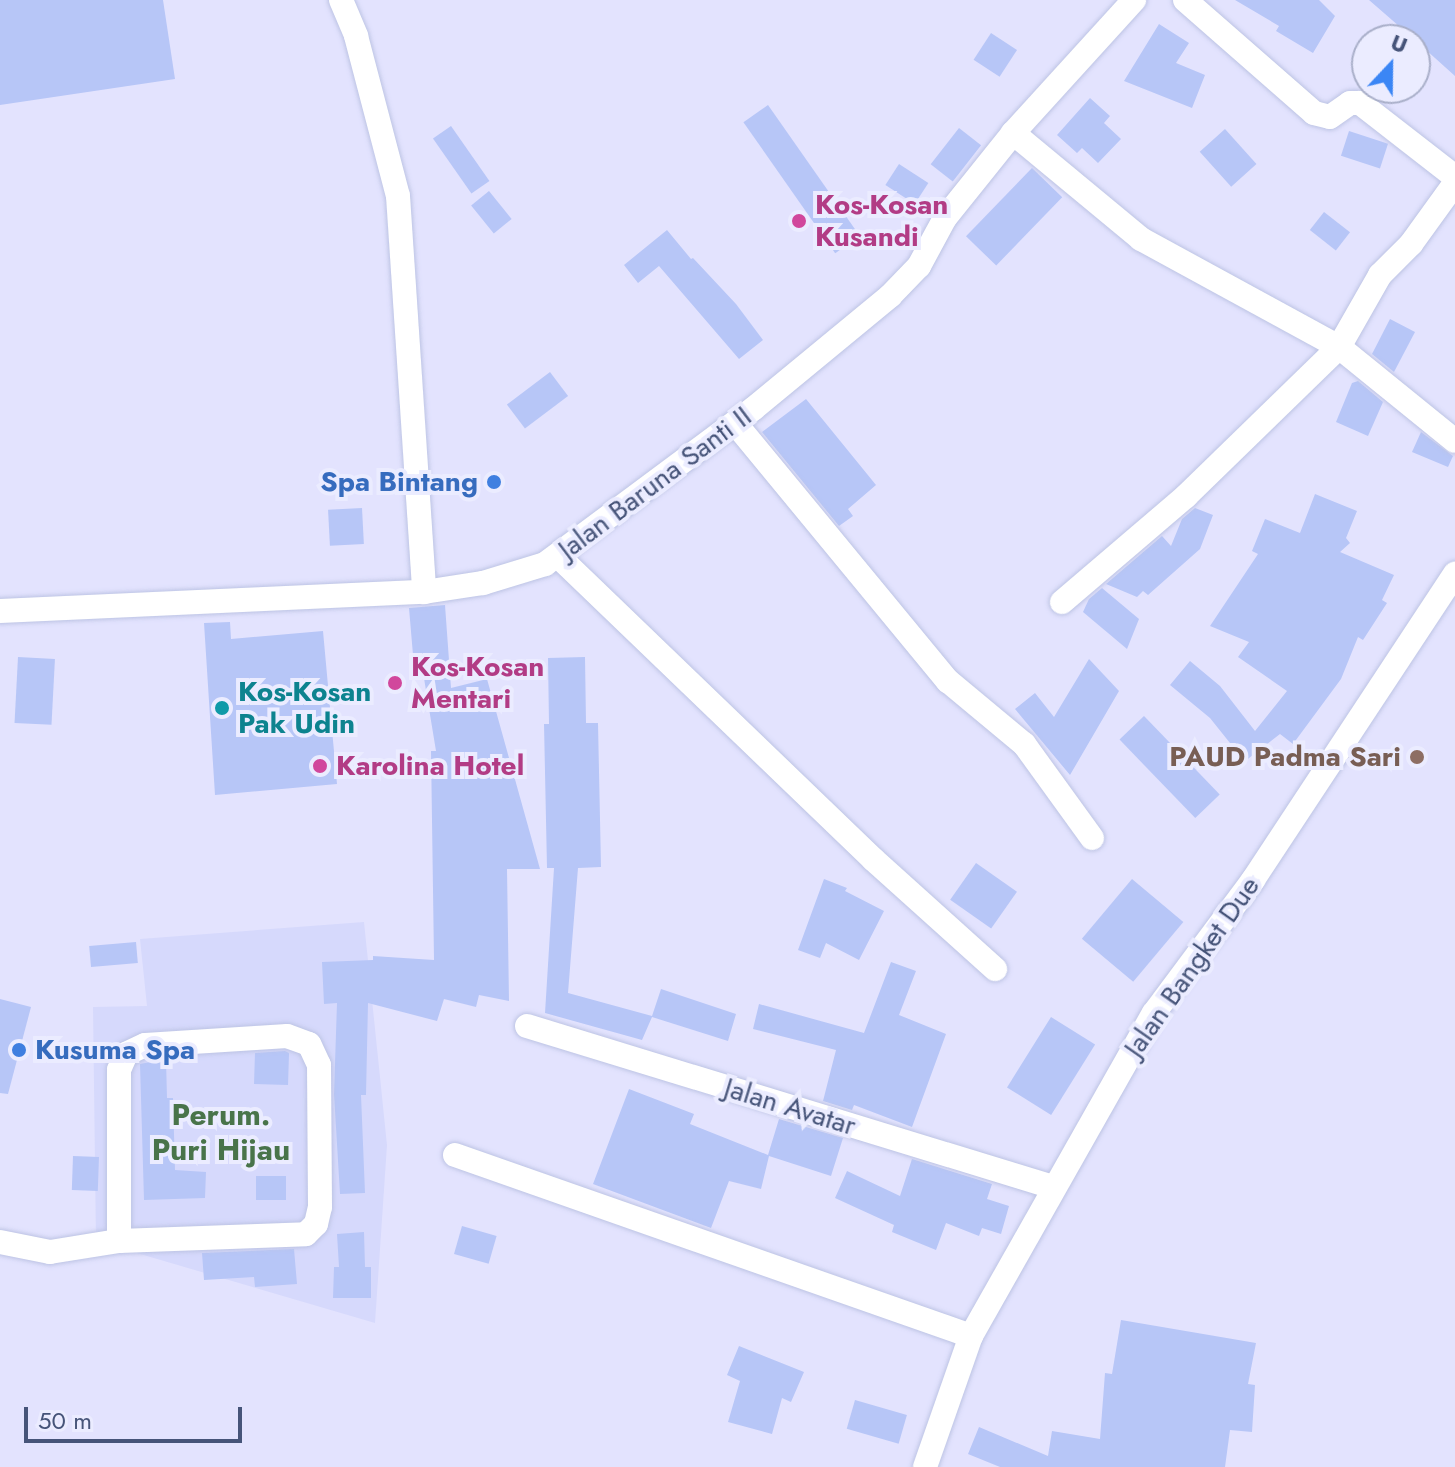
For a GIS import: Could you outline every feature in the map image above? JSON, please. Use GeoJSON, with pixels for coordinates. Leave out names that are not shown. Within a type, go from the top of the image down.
{"type":"FeatureCollection","features":[{"type":"Feature","properties":{"kind":"street"},"geometry":{"type":"LineString","coordinates":[[341,0],[356,36],[398,196],[424,592]]}},
{"type":"Feature","properties":{"kind":"street","name":"Jalan Baruna Santi II"},"geometry":{"type":"LineString","coordinates":[[0,611],[424,592],[483,583],[545,564],[735,423],[899,286],[919,266],[945,218],[1013,133],[1134,0]]}},
{"type":"Feature","properties":{"kind":"street"},"geometry":{"type":"LineString","coordinates":[[1062,602],[1186,496],[1339,347],[1380,275],[1411,244],[1455,180],[1360,103],[1350,103],[1330,117],[1314,113],[1185,0]]}},
{"type":"Feature","properties":{"kind":"street"},"geometry":{"type":"LineString","coordinates":[[1013,133],[1141,239],[1339,347],[1455,441]]}},
{"type":"Feature","properties":{"kind":"street"},"geometry":{"type":"LineString","coordinates":[[735,423],[948,681],[1024,744],[1092,838]]}},
{"type":"Feature","properties":{"kind":"street"},"geometry":{"type":"LineString","coordinates":[[558,556],[874,860],[995,969]]}},
{"type":"Feature","properties":{"kind":"street","name":"Jalan Bangket Due"},"geometry":{"type":"LineString","coordinates":[[925,1467],[971,1336],[1154,1013],[1253,880],[1455,574]]}},
{"type":"Feature","properties":{"kind":"street","name":"Jalan Avatar"},"geometry":{"type":"LineString","coordinates":[[527,1026],[1053,1187]]}},
{"type":"Feature","properties":{"kind":"street"},"geometry":{"type":"LineString","coordinates":[[0,1242],[50,1252],[119,1241],[298,1236],[316,1224],[320,1207],[319,1065],[309,1044],[287,1036],[145,1045],[126,1054],[119,1070],[119,1241]]}},
{"type":"Feature","properties":{"kind":"street"},"geometry":{"type":"LineString","coordinates":[[455,1155],[971,1336]]}},
{"type":"Feature","properties":{"kind":"shaded area","name":"Perum. Puri Hijau"},"geometry":{"type":"Polygon","coordinates":[[[364,922],[387,1145],[375,1323],[96,1241],[93,1007],[147,1006],[140,939],[364,922]]]}},
{"type":"Feature","properties":{"kind":"building"},"geometry":{"type":"Polygon","coordinates":[[[0,0],[163,0],[175,79],[0,105],[0,0]]]}},
{"type":"Feature","properties":{"kind":"building"},"geometry":{"type":"Polygon","coordinates":[[[1235,0],[1319,0],[1335,16],[1313,53],[1276,31],[1279,26],[1235,0]]]}},
{"type":"Feature","properties":{"kind":"building"},"geometry":{"type":"Polygon","coordinates":[[[1369,0],[1455,0],[1455,76],[1431,54],[1431,24],[1397,24],[1369,0]]]}},
{"type":"Feature","properties":{"kind":"building"},"geometry":{"type":"Polygon","coordinates":[[[1159,24],[1189,43],[1176,63],[1205,75],[1192,108],[1124,81],[1159,24]]]}},
{"type":"Feature","properties":{"kind":"building"},"geometry":{"type":"Polygon","coordinates":[[[991,33],[1017,50],[1000,77],[974,60],[991,33]]]}},
{"type":"Feature","properties":{"kind":"building"},"geometry":{"type":"Polygon","coordinates":[[[1090,98],[1110,116],[1104,123],[1121,139],[1098,163],[1082,148],[1077,153],[1057,135],[1090,98]]]}},
{"type":"Feature","properties":{"kind":"building"},"geometry":{"type":"Polygon","coordinates":[[[768,105],[860,236],[835,253],[743,122],[768,105]]]}},
{"type":"Feature","properties":{"kind":"building"},"geometry":{"type":"Polygon","coordinates":[[[451,126],[489,181],[471,194],[433,139],[451,126]]]}},
{"type":"Feature","properties":{"kind":"building"},"geometry":{"type":"Polygon","coordinates":[[[959,128],[981,145],[953,181],[931,164],[959,128]]]}},
{"type":"Feature","properties":{"kind":"building"},"geometry":{"type":"Polygon","coordinates":[[[1225,129],[1256,164],[1231,187],[1200,152],[1225,129]]]}},
{"type":"Feature","properties":{"kind":"building"},"geometry":{"type":"Polygon","coordinates":[[[1349,131],[1388,144],[1380,168],[1341,156],[1349,131]]]}},
{"type":"Feature","properties":{"kind":"building"},"geometry":{"type":"Polygon","coordinates":[[[899,164],[928,183],[915,204],[885,185],[899,164]]]}},
{"type":"Feature","properties":{"kind":"building"},"geometry":{"type":"Polygon","coordinates":[[[1032,168],[1062,197],[996,266],[966,236],[1032,168]]]}},
{"type":"Feature","properties":{"kind":"building"},"geometry":{"type":"Polygon","coordinates":[[[489,191],[512,219],[494,233],[471,205],[489,191]]]}},
{"type":"Feature","properties":{"kind":"building"},"geometry":{"type":"Polygon","coordinates":[[[1324,212],[1350,232],[1336,250],[1310,230],[1324,212]]]}},
{"type":"Feature","properties":{"kind":"building"},"geometry":{"type":"Polygon","coordinates":[[[667,230],[736,304],[763,340],[739,359],[659,266],[638,283],[624,265],[667,230]]]}},
{"type":"Feature","properties":{"kind":"building"},"geometry":{"type":"Polygon","coordinates":[[[1390,319],[1415,332],[1394,372],[1372,354],[1390,319]]]}},
{"type":"Feature","properties":{"kind":"building"},"geometry":{"type":"Polygon","coordinates":[[[550,372],[568,396],[525,428],[507,404],[550,372]]]}},
{"type":"Feature","properties":{"kind":"building"},"geometry":{"type":"Polygon","coordinates":[[[1358,381],[1383,402],[1368,436],[1336,422],[1352,383],[1358,381]]]}},
{"type":"Feature","properties":{"kind":"building"},"geometry":{"type":"Polygon","coordinates":[[[806,399],[876,485],[848,509],[853,516],[839,526],[762,432],[806,399]]]}},
{"type":"Feature","properties":{"kind":"building"},"geometry":{"type":"Polygon","coordinates":[[[1421,432],[1453,456],[1448,467],[1412,452],[1421,432]]]}},
{"type":"Feature","properties":{"kind":"building"},"geometry":{"type":"Polygon","coordinates":[[[1315,494],[1357,511],[1346,538],[1350,543],[1340,552],[1394,575],[1382,600],[1387,603],[1363,640],[1358,637],[1341,679],[1293,744],[1280,734],[1240,765],[1233,758],[1238,753],[1210,718],[1170,685],[1190,661],[1220,686],[1255,731],[1287,691],[1238,657],[1249,642],[1210,626],[1258,554],[1252,551],[1265,519],[1300,533],[1315,494]]]}},
{"type":"Feature","properties":{"kind":"building"},"geometry":{"type":"Polygon","coordinates":[[[362,508],[364,544],[330,546],[328,510],[362,508]]]}},
{"type":"Feature","properties":{"kind":"building"},"geometry":{"type":"Polygon","coordinates":[[[1195,508],[1213,515],[1200,549],[1148,595],[1143,591],[1137,597],[1106,584],[1162,536],[1171,546],[1182,519],[1195,508]]]}},
{"type":"Feature","properties":{"kind":"building"},"geometry":{"type":"Polygon","coordinates":[[[1102,588],[1139,619],[1127,649],[1083,612],[1089,599],[1102,588]]]}},
{"type":"Feature","properties":{"kind":"building"},"geometry":{"type":"Polygon","coordinates":[[[445,605],[451,688],[487,679],[540,869],[507,869],[509,1001],[479,995],[476,1007],[444,999],[437,1021],[368,1003],[366,1095],[361,1095],[365,1193],[340,1194],[334,1094],[337,1003],[324,1004],[322,962],[373,960],[373,956],[434,960],[431,751],[436,751],[420,654],[413,655],[409,608],[445,605]]]}},
{"type":"Feature","properties":{"kind":"building"},"geometry":{"type":"Polygon","coordinates":[[[230,622],[231,639],[323,631],[337,784],[215,795],[204,623],[230,622]]]}},
{"type":"Feature","properties":{"kind":"building"},"geometry":{"type":"Polygon","coordinates":[[[18,657],[55,659],[51,725],[15,723],[18,657]]]}},
{"type":"Feature","properties":{"kind":"building"},"geometry":{"type":"Polygon","coordinates":[[[585,657],[586,723],[598,723],[601,867],[578,868],[568,993],[652,1016],[661,989],[736,1014],[728,1041],[652,1017],[642,1040],[545,1013],[554,868],[547,868],[544,724],[549,724],[548,658],[585,657]]]}},
{"type":"Feature","properties":{"kind":"building"},"geometry":{"type":"Polygon","coordinates":[[[1089,659],[1119,691],[1070,775],[1015,709],[1035,693],[1054,717],[1089,659]]]}},
{"type":"Feature","properties":{"kind":"building"},"geometry":{"type":"Polygon","coordinates":[[[1144,716],[1220,794],[1195,818],[1120,740],[1144,716]]]}},
{"type":"Feature","properties":{"kind":"building"},"geometry":{"type":"Polygon","coordinates":[[[976,863],[1017,892],[991,929],[950,900],[976,863]]]}},
{"type":"Feature","properties":{"kind":"building"},"geometry":{"type":"Polygon","coordinates":[[[824,879],[847,888],[845,891],[884,911],[859,960],[826,943],[820,958],[798,950],[824,879]]]}},
{"type":"Feature","properties":{"kind":"building"},"geometry":{"type":"Polygon","coordinates":[[[1132,879],[1183,922],[1133,982],[1082,939],[1132,879]]]}},
{"type":"Feature","properties":{"kind":"building"},"geometry":{"type":"Polygon","coordinates":[[[136,942],[138,963],[91,967],[89,946],[136,942]]]}},
{"type":"Feature","properties":{"kind":"building"},"geometry":{"type":"Polygon","coordinates":[[[891,962],[916,971],[899,1015],[946,1034],[912,1127],[854,1105],[852,1110],[823,1101],[836,1050],[753,1029],[759,1004],[864,1033],[891,962]]]}},
{"type":"Feature","properties":{"kind":"building"},"geometry":{"type":"Polygon","coordinates":[[[0,999],[31,1007],[8,1094],[0,1093],[0,999]]]}},
{"type":"Feature","properties":{"kind":"building"},"geometry":{"type":"Polygon","coordinates":[[[1051,1017],[1095,1045],[1051,1115],[1007,1087],[1051,1017]]]}},
{"type":"Feature","properties":{"kind":"building"},"geometry":{"type":"Polygon","coordinates":[[[255,1053],[289,1053],[288,1085],[254,1084],[255,1053]]]}},
{"type":"Feature","properties":{"kind":"building"},"geometry":{"type":"Polygon","coordinates":[[[166,1059],[167,1098],[173,1098],[175,1170],[206,1172],[205,1198],[144,1200],[140,1064],[166,1059]]]}},
{"type":"Feature","properties":{"kind":"building"},"geometry":{"type":"Polygon","coordinates":[[[629,1089],[694,1114],[690,1124],[768,1155],[779,1119],[843,1138],[831,1176],[769,1156],[761,1189],[729,1181],[711,1228],[593,1184],[629,1089]]]}},
{"type":"Feature","properties":{"kind":"building"},"geometry":{"type":"Polygon","coordinates":[[[73,1156],[99,1157],[98,1191],[72,1190],[73,1156]]]}},
{"type":"Feature","properties":{"kind":"building"},"geometry":{"type":"Polygon","coordinates":[[[912,1159],[992,1184],[987,1199],[1009,1206],[1001,1234],[982,1228],[979,1236],[946,1223],[936,1250],[892,1232],[894,1225],[835,1198],[847,1171],[900,1196],[912,1159]]]}},
{"type":"Feature","properties":{"kind":"building"},"geometry":{"type":"Polygon","coordinates":[[[256,1176],[286,1176],[286,1200],[256,1200],[256,1176]]]}},
{"type":"Feature","properties":{"kind":"building"},"geometry":{"type":"Polygon","coordinates":[[[462,1226],[497,1236],[489,1264],[454,1254],[462,1226]]]}},
{"type":"Feature","properties":{"kind":"building"},"geometry":{"type":"Polygon","coordinates":[[[364,1232],[365,1267],[371,1267],[371,1298],[333,1298],[334,1267],[339,1267],[337,1234],[364,1232]]]}},
{"type":"Feature","properties":{"kind":"building"},"geometry":{"type":"Polygon","coordinates":[[[294,1249],[297,1284],[255,1287],[254,1277],[204,1280],[202,1253],[294,1249]]]}},
{"type":"Feature","properties":{"kind":"building"},"geometry":{"type":"Polygon","coordinates":[[[1121,1320],[1256,1343],[1248,1384],[1255,1385],[1252,1432],[1230,1430],[1225,1467],[1000,1467],[968,1454],[979,1427],[1048,1456],[1052,1431],[1100,1439],[1105,1373],[1112,1374],[1121,1320]]]}},
{"type":"Feature","properties":{"kind":"building"},"geometry":{"type":"Polygon","coordinates":[[[739,1346],[804,1372],[791,1402],[782,1398],[772,1434],[728,1422],[740,1381],[727,1375],[739,1346]]]}},
{"type":"Feature","properties":{"kind":"building"},"geometry":{"type":"Polygon","coordinates":[[[855,1400],[907,1415],[899,1444],[847,1429],[855,1400]]]}},
{"type":"Feature","properties":{"kind":"place","name":"Kos-Kosan Kusandi"},"geometry":{"type":"Point","coordinates":[799,221]}},
{"type":"Feature","properties":{"kind":"place","name":"Spa Bintang"},"geometry":{"type":"Point","coordinates":[494,482]}},
{"type":"Feature","properties":{"kind":"place","name":"Kos-Kosan Mentari"},"geometry":{"type":"Point","coordinates":[395,683]}},
{"type":"Feature","properties":{"kind":"place","name":"Kos-Kosan Pak Udin"},"geometry":{"type":"Point","coordinates":[222,708]}},
{"type":"Feature","properties":{"kind":"place","name":"PAUD Padma Sari"},"geometry":{"type":"Point","coordinates":[1417,757]}},
{"type":"Feature","properties":{"kind":"place","name":"Karolina Hotel"},"geometry":{"type":"Point","coordinates":[320,766]}},
{"type":"Feature","properties":{"kind":"place","name":"Kusuma Spa"},"geometry":{"type":"Point","coordinates":[19,1050]}},
{"type":"Feature","properties":{"kind":"district","name":"Perum. Puri Hijau"},"geometry":{"type":"Point","coordinates":[221,1132]}}]}
